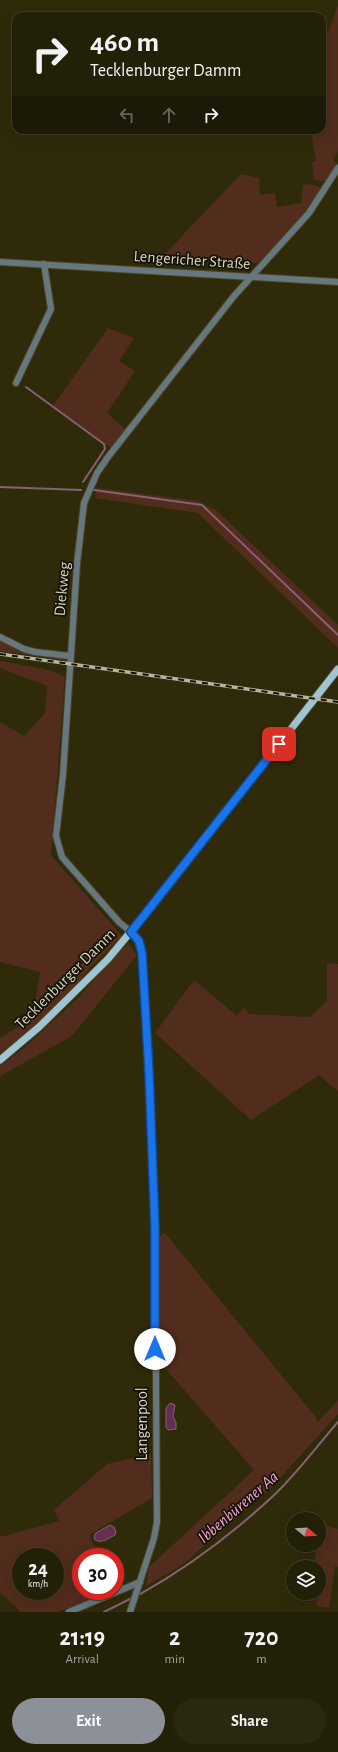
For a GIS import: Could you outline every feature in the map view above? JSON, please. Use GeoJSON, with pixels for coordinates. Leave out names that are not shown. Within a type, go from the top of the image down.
{"type":"FeatureCollection","features":[{"type":"Feature","properties":{"kind":"main road","name":"Tecklenburger Damm"},"geometry":{"type":"LineString","coordinates":[[0,1060],[39,1027],[108,959],[131,932],[338,669]]}},
{"type":"Feature","properties":{"kind":"street","name":"Diekweg"},"geometry":{"type":"LineString","coordinates":[[131,932],[119,922],[69,867],[62,857],[56,836],[63,774],[70,656],[84,503],[97,472],[120,441],[234,296],[309,213],[338,168]]}},
{"type":"Feature","properties":{"kind":"street","name":"Lengericher Straße"},"geometry":{"type":"LineString","coordinates":[[0,262],[338,282]]}},
{"type":"Feature","properties":{"kind":"street"},"geometry":{"type":"LineString","coordinates":[[16,383],[51,309],[44,264]]}},
{"type":"Feature","properties":{"kind":"street"},"geometry":{"type":"LineString","coordinates":[[0,637],[24,650],[70,656]]}},
{"type":"Feature","properties":{"kind":"street","name":"Langenpool"},"geometry":{"type":"LineString","coordinates":[[130,1612],[154,1538],[157,1522],[155,1228],[149,1072],[142,953],[139,941],[131,932]]}},
{"type":"Feature","properties":{"kind":"street"},"geometry":{"type":"LineString","coordinates":[[69,1612],[140,1582]]}},
{"type":"Feature","properties":{"kind":"shaded area"},"geometry":{"type":"Polygon","coordinates":[[[338,5],[338,151],[333,160],[338,164],[328,180],[323,181],[314,180],[312,162],[316,161],[312,134],[326,134],[326,38],[338,5]]]}},
{"type":"Feature","properties":{"kind":"shaded area"},"geometry":{"type":"Polygon","coordinates":[[[241,174],[259,178],[260,195],[275,193],[277,207],[301,203],[303,185],[310,184],[318,186],[321,189],[321,192],[302,218],[263,259],[256,263],[161,258],[241,174]]]}},
{"type":"Feature","properties":{"kind":"shaded area"},"geometry":{"type":"Polygon","coordinates":[[[108,328],[134,338],[119,361],[135,371],[107,413],[126,430],[111,448],[53,406],[108,328]]]}},
{"type":"Feature","properties":{"kind":"shaded area"},"geometry":{"type":"Polygon","coordinates":[[[97,488],[198,501],[216,510],[338,625],[338,648],[198,513],[95,498],[97,488]]]}},
{"type":"Feature","properties":{"kind":"shaded area"},"geometry":{"type":"Polygon","coordinates":[[[0,640],[21,652],[33,656],[0,651],[0,640]]]}},
{"type":"Feature","properties":{"kind":"shaded area"},"geometry":{"type":"Polygon","coordinates":[[[33,656],[66,659],[66,661],[33,656]]]}},
{"type":"Feature","properties":{"kind":"shaded area"},"geometry":{"type":"Polygon","coordinates":[[[0,661],[25,665],[65,677],[51,855],[122,936],[88,970],[75,988],[15,1043],[0,1053],[0,1038],[33,1018],[40,972],[0,962],[0,722],[24,736],[45,713],[47,686],[0,668],[0,661]]]}},
{"type":"Feature","properties":{"kind":"shaded area"},"geometry":{"type":"Polygon","coordinates":[[[128,943],[137,955],[72,1036],[0,1076],[0,1066],[24,1048],[76,1000],[128,943]]]}},
{"type":"Feature","properties":{"kind":"shaded area"},"geometry":{"type":"Polygon","coordinates":[[[327,963],[338,964],[338,1091],[319,1075],[251,1120],[155,1033],[194,980],[237,1016],[244,1007],[249,1014],[310,1017],[327,1001],[327,963]]]}},
{"type":"Feature","properties":{"kind":"shaded area"},"geometry":{"type":"Polygon","coordinates":[[[165,1233],[314,1415],[318,1422],[338,1400],[338,1414],[272,1487],[182,1565],[146,1586],[149,1567],[254,1470],[159,1361],[159,1237],[165,1233]]]}},
{"type":"Feature","properties":{"kind":"shaded area"},"geometry":{"type":"Polygon","coordinates":[[[170,1403],[175,1405],[173,1416],[176,1423],[176,1429],[168,1430],[166,1427],[166,1408],[170,1403]]]}},
{"type":"Feature","properties":{"kind":"shaded area"},"geometry":{"type":"Polygon","coordinates":[[[151,1454],[152,1498],[89,1535],[96,1548],[72,1548],[72,1600],[88,1600],[58,1612],[21,1612],[0,1592],[0,1537],[59,1521],[54,1510],[107,1464],[151,1454]]]}},
{"type":"Feature","properties":{"kind":"shaded area"},"geometry":{"type":"Polygon","coordinates":[[[110,1525],[114,1527],[116,1532],[115,1535],[103,1541],[95,1540],[94,1536],[96,1533],[110,1525]]]}},
{"type":"Feature","properties":{"kind":"shaded area"},"geometry":{"type":"Polygon","coordinates":[[[326,1525],[338,1529],[338,1567],[335,1566],[329,1608],[317,1606],[316,1600],[326,1600],[326,1560],[315,1560],[315,1552],[326,1552],[326,1525]]]}},
{"type":"Feature","properties":{"kind":"waterway"},"geometry":{"type":"LineString","coordinates":[[26,387],[104,444],[105,449],[83,482]]}},
{"type":"Feature","properties":{"kind":"waterway"},"geometry":{"type":"LineString","coordinates":[[0,487],[81,490]]}},
{"type":"Feature","properties":{"kind":"waterway"},"geometry":{"type":"LineString","coordinates":[[94,490],[202,505],[338,635]]}},
{"type":"Feature","properties":{"kind":"waterway","name":"Ibbenbürener Aa"},"geometry":{"type":"LineString","coordinates":[[140,1594],[158,1584],[209,1550],[257,1511],[289,1480],[338,1422]]}},
{"type":"Feature","properties":{"kind":"waterway","name":"Ibbenbürener Aa"},"geometry":{"type":"LineString","coordinates":[[104,1612],[130,1599]]}},
{"type":"Feature","properties":{"kind":"railway"},"geometry":{"type":"LineString","coordinates":[[0,654],[338,702]]}},
{"type":"Feature","properties":{"kind":"route"},"geometry":{"type":"LineString","coordinates":[[155,1349],[155,1228],[148,1057],[142,953],[139,941],[131,932],[279,744]]}}]}
